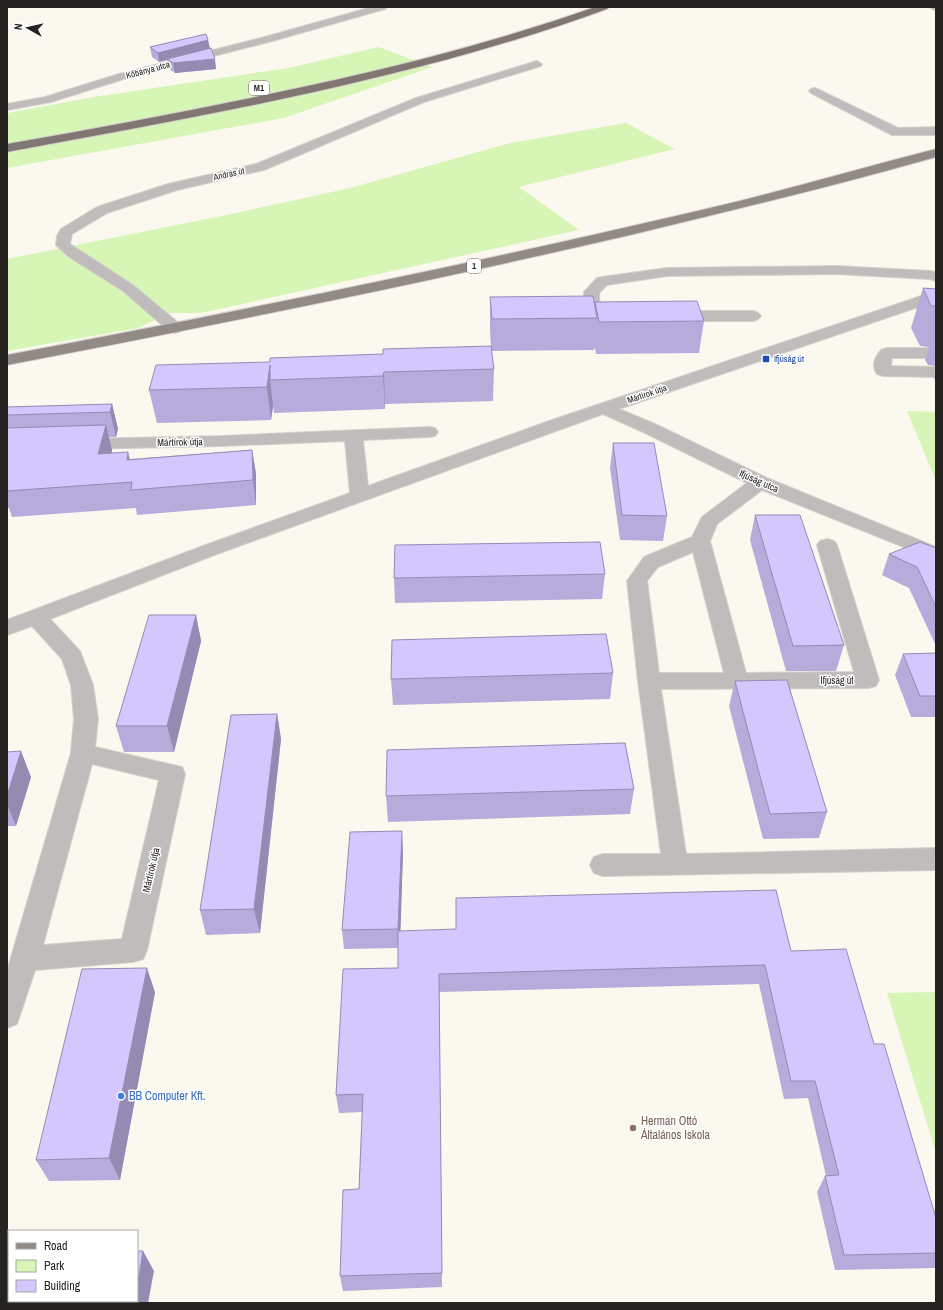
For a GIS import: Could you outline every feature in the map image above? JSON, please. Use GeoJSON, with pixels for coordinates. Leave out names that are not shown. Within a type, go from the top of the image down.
{"type":"FeatureCollection","features":[{"type":"Feature","properties":{"kind":"highway","name":"M1"},"geometry":{"type":"LineString","coordinates":[[7,148],[211,110],[388,71],[510,38],[604,7]]}},
{"type":"Feature","properties":{"kind":"highway"},"geometry":{"type":"LineString","coordinates":[[7,137],[114,117]]}},
{"type":"Feature","properties":{"kind":"main road","name":"1"},"geometry":{"type":"LineString","coordinates":[[7,360],[175,328],[594,239],[797,191],[936,153]]}},
{"type":"Feature","properties":{"kind":"street","name":"Kőbánya utca"},"geometry":{"type":"LineString","coordinates":[[7,107],[47,100],[123,76],[265,40],[382,7]]}},
{"type":"Feature","properties":{"kind":"street","name":"András út"},"geometry":{"type":"LineString","coordinates":[[175,328],[128,288],[74,254],[63,245],[66,232],[102,210],[173,187],[260,167],[420,100],[537,64]]}},
{"type":"Feature","properties":{"kind":"street"},"geometry":{"type":"LineString","coordinates":[[815,91],[896,132],[936,131]]}},
{"type":"Feature","properties":{"kind":"street"},"geometry":{"type":"LineString","coordinates":[[615,316],[593,316],[591,292],[602,281],[624,276],[667,272],[836,270],[931,275],[936,277]]}},
{"type":"Feature","properties":{"kind":"street","name":"Mártírok útja"},"geometry":{"type":"LineString","coordinates":[[7,628],[210,550],[360,496],[605,409],[936,296]]}},
{"type":"Feature","properties":{"kind":"street"},"geometry":{"type":"LineString","coordinates":[[660,316],[753,316]]}},
{"type":"Feature","properties":{"kind":"street"},"geometry":{"type":"LineString","coordinates":[[936,353],[887,353],[884,357],[882,365],[883,371],[936,372]]}},
{"type":"Feature","properties":{"kind":"street","name":"Ifjúság utca"},"geometry":{"type":"LineString","coordinates":[[605,409],[649,428],[760,482],[927,546],[936,554]]}},
{"type":"Feature","properties":{"kind":"street","name":"Mártírok útja"},"geometry":{"type":"LineString","coordinates":[[60,445],[222,441],[429,432]]}},
{"type":"Feature","properties":{"kind":"street"},"geometry":{"type":"LineString","coordinates":[[353,435],[360,496]]}},
{"type":"Feature","properties":{"kind":"street"},"geometry":{"type":"LineString","coordinates":[[737,681],[700,541],[709,521],[760,482]]}},
{"type":"Feature","properties":{"kind":"street"},"geometry":{"type":"LineString","coordinates":[[675,864],[649,681],[637,581],[651,562],[700,541]]}},
{"type":"Feature","properties":{"kind":"street","name":"Ifjúság út"},"geometry":{"type":"LineString","coordinates":[[649,681],[868,680],[827,545]]}},
{"type":"Feature","properties":{"kind":"street"},"geometry":{"type":"LineString","coordinates":[[7,1015],[83,753],[86,719],[82,685],[72,656],[36,617]]}},
{"type":"Feature","properties":{"kind":"street","name":"Mártírok útja"},"geometry":{"type":"LineString","coordinates":[[24,959],[133,950],[173,774],[83,753]]}},
{"type":"Feature","properties":{"kind":"street"},"geometry":{"type":"LineString","coordinates":[[603,865],[936,859]]}},
{"type":"Feature","properties":{"kind":"green space"},"geometry":{"type":"Polygon","coordinates":[[[379,47],[432,67],[284,118],[7,168],[7,113],[94,97],[288,68],[379,47]]]}},
{"type":"Feature","properties":{"kind":"green space"},"geometry":{"type":"Polygon","coordinates":[[[626,123],[675,149],[519,187],[579,230],[201,313],[170,313],[138,328],[7,351],[7,259],[231,214],[350,188],[510,143],[626,123]]]}},
{"type":"Feature","properties":{"kind":"green space"},"geometry":{"type":"Polygon","coordinates":[[[907,411],[936,412],[936,481],[907,411]]]}},
{"type":"Feature","properties":{"kind":"green space"},"geometry":{"type":"Polygon","coordinates":[[[936,992],[936,1153],[887,993],[936,992]]]}},
{"type":"Feature","properties":{"kind":"building"},"geometry":{"type":"Polygon","coordinates":[[[206,34],[208,40],[158,53],[150,47],[206,34]]]}},
{"type":"Feature","properties":{"kind":"building"},"geometry":{"type":"Polygon","coordinates":[[[211,48],[215,59],[173,63],[167,59],[211,48]]]}},
{"type":"Feature","properties":{"kind":"building"},"geometry":{"type":"Polygon","coordinates":[[[923,288],[936,289],[936,306],[931,306],[923,288]]]}},
{"type":"Feature","properties":{"kind":"building"},"geometry":{"type":"Polygon","coordinates":[[[593,296],[597,318],[492,319],[490,297],[593,296]]]}},
{"type":"Feature","properties":{"kind":"building"},"geometry":{"type":"Polygon","coordinates":[[[697,301],[704,321],[599,322],[595,302],[697,301]]]}},
{"type":"Feature","properties":{"kind":"building"},"geometry":{"type":"Polygon","coordinates":[[[491,346],[494,369],[384,372],[383,376],[270,380],[270,365],[267,387],[149,390],[156,365],[270,362],[270,358],[383,354],[383,349],[491,346]]]}},
{"type":"Feature","properties":{"kind":"building"},"geometry":{"type":"Polygon","coordinates":[[[112,404],[110,412],[7,415],[7,407],[112,404]]]}},
{"type":"Feature","properties":{"kind":"building"},"geometry":{"type":"Polygon","coordinates":[[[106,425],[98,454],[128,452],[127,460],[252,450],[253,480],[131,490],[132,482],[7,491],[7,428],[106,425]]]}},
{"type":"Feature","properties":{"kind":"building"},"geometry":{"type":"Polygon","coordinates":[[[613,443],[654,443],[667,516],[622,515],[613,443]]]}},
{"type":"Feature","properties":{"kind":"building"},"geometry":{"type":"Polygon","coordinates":[[[755,515],[800,515],[844,645],[793,646],[755,515]]]}},
{"type":"Feature","properties":{"kind":"building"},"geometry":{"type":"Polygon","coordinates":[[[600,542],[605,574],[394,578],[395,545],[600,542]]]}},
{"type":"Feature","properties":{"kind":"building"},"geometry":{"type":"Polygon","coordinates":[[[920,542],[936,548],[936,607],[917,567],[889,554],[920,542]]]}},
{"type":"Feature","properties":{"kind":"building"},"geometry":{"type":"Polygon","coordinates":[[[149,615],[196,615],[167,726],[116,726],[149,615]]]}},
{"type":"Feature","properties":{"kind":"building"},"geometry":{"type":"Polygon","coordinates":[[[606,634],[613,673],[391,679],[392,640],[606,634]]]}},
{"type":"Feature","properties":{"kind":"building"},"geometry":{"type":"Polygon","coordinates":[[[936,653],[936,696],[920,696],[903,654],[936,653]]]}},
{"type":"Feature","properties":{"kind":"building"},"geometry":{"type":"Polygon","coordinates":[[[787,680],[827,812],[770,814],[735,681],[787,680]]]}},
{"type":"Feature","properties":{"kind":"building"},"geometry":{"type":"Polygon","coordinates":[[[277,714],[254,909],[200,910],[231,715],[277,714]]]}},
{"type":"Feature","properties":{"kind":"building"},"geometry":{"type":"Polygon","coordinates":[[[625,743],[634,789],[386,796],[387,750],[625,743]]]}},
{"type":"Feature","properties":{"kind":"building"},"geometry":{"type":"Polygon","coordinates":[[[21,751],[7,796],[7,752],[21,751]]]}},
{"type":"Feature","properties":{"kind":"building"},"geometry":{"type":"Polygon","coordinates":[[[402,831],[398,929],[342,930],[350,832],[402,831]]]}},
{"type":"Feature","properties":{"kind":"building"},"geometry":{"type":"Polygon","coordinates":[[[776,890],[791,951],[846,949],[874,1044],[884,1044],[936,1218],[936,1253],[844,1255],[825,1176],[839,1175],[815,1081],[791,1081],[765,965],[439,974],[442,1273],[340,1276],[343,1190],[359,1189],[363,1094],[336,1095],[343,969],[398,968],[398,931],[456,929],[456,898],[776,890]]]}},
{"type":"Feature","properties":{"kind":"building"},"geometry":{"type":"Polygon","coordinates":[[[147,968],[109,1158],[36,1160],[82,969],[147,968]]]}},
{"type":"Feature","properties":{"kind":"building"},"geometry":{"type":"Polygon","coordinates":[[[138,1251],[143,1251],[138,1282],[138,1251]]]}},
{"type":"Feature","properties":{"kind":"building"},"geometry":{"type":"Polygon","coordinates":[[[7,1272],[8,1302],[134,1302],[134,1303],[7,1303],[7,1272]]]}},
{"type":"Feature","properties":{"kind":"place","name":"Ifjúság út"},"geometry":{"type":"Point","coordinates":[766,359]}},
{"type":"Feature","properties":{"kind":"place","name":"BB Computer Kft."},"geometry":{"type":"Point","coordinates":[121,1096]}},
{"type":"Feature","properties":{"kind":"place","name":"Herman Ottó Általános Iskola"},"geometry":{"type":"Point","coordinates":[633,1128]}}]}
